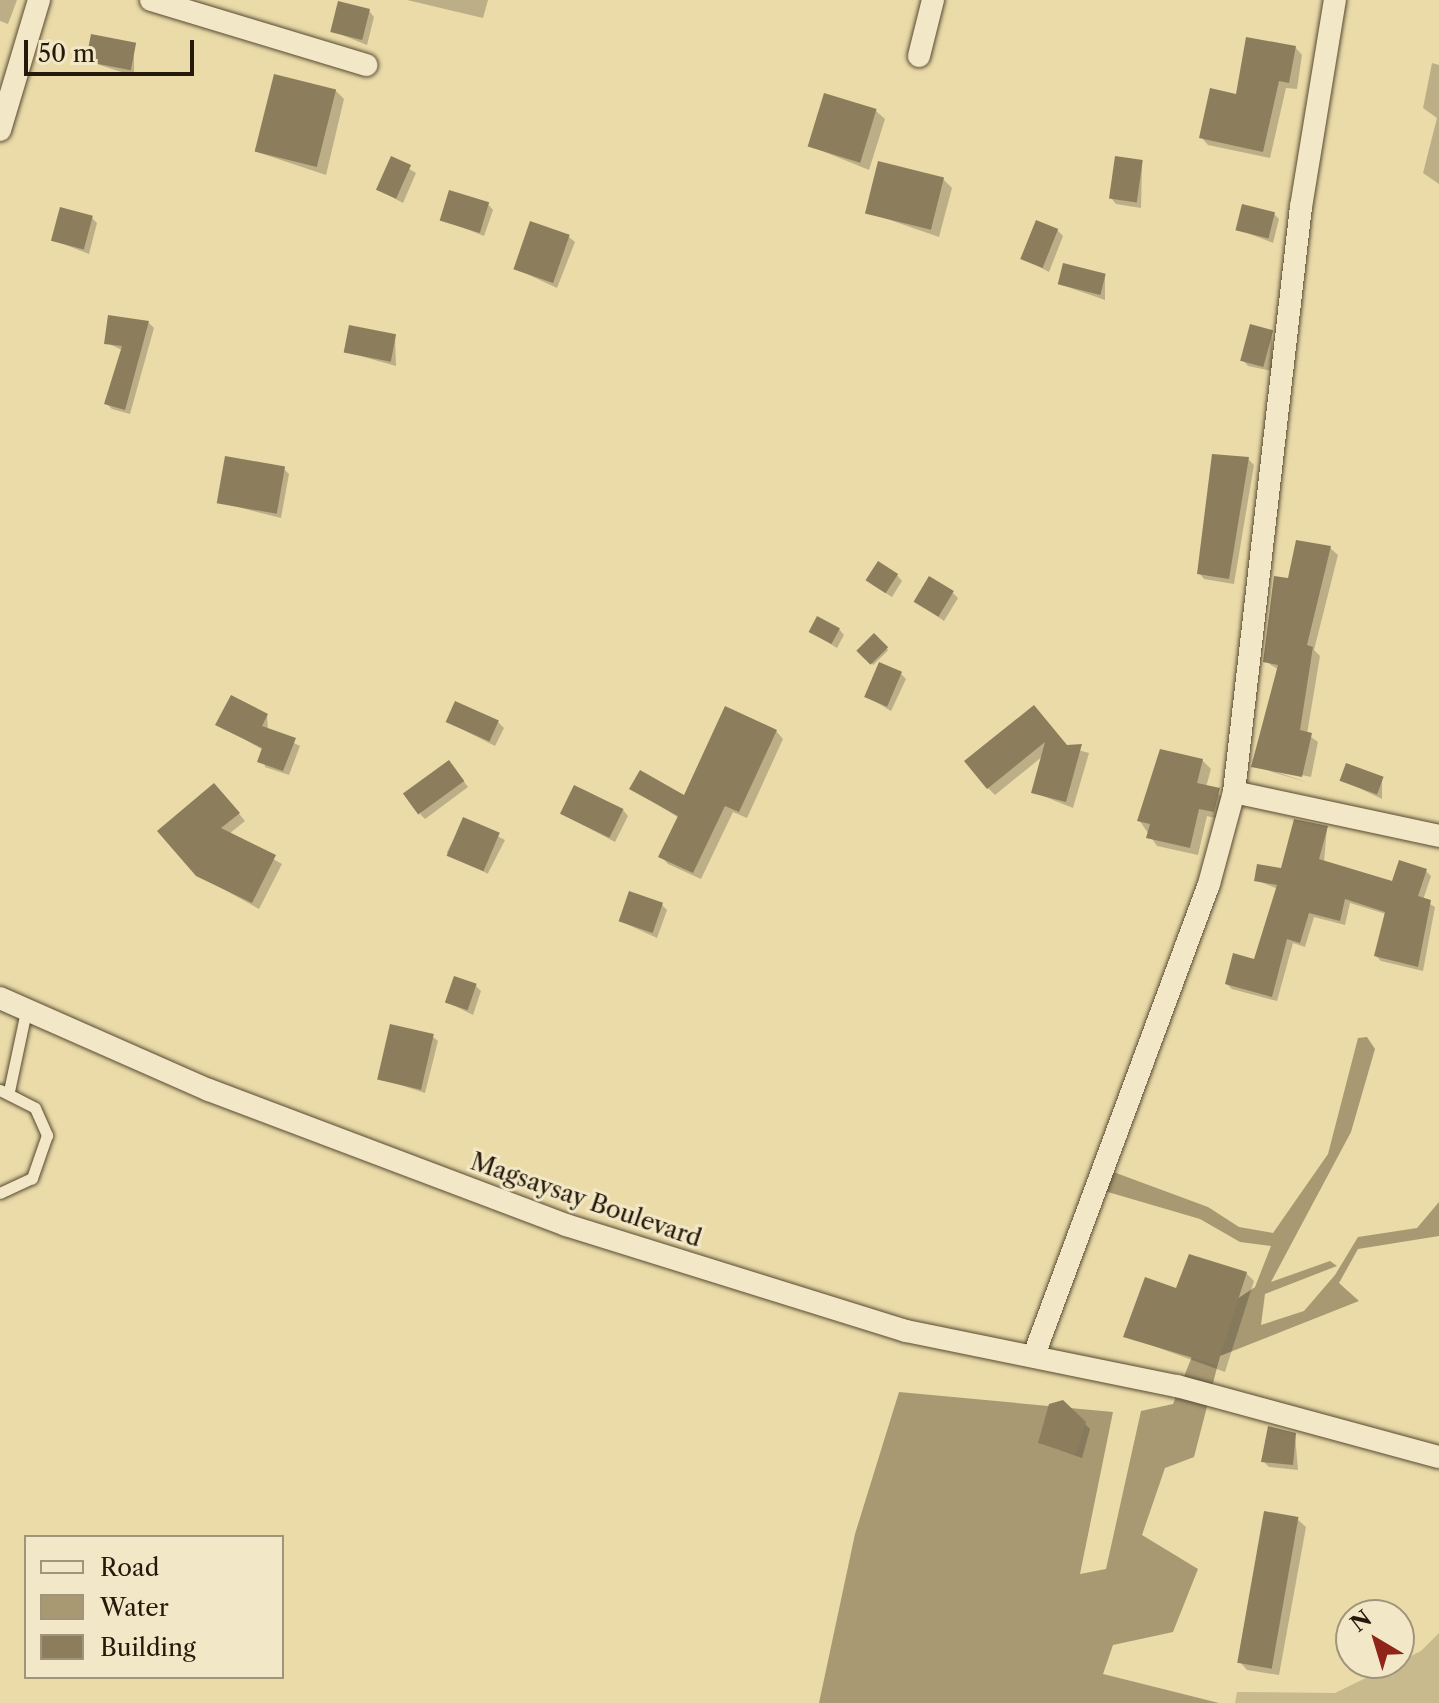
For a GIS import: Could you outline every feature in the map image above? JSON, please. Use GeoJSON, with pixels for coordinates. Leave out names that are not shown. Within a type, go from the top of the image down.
{"type":"FeatureCollection","features":[{"type":"Feature","properties":{"kind":"street"},"geometry":{"type":"LineString","coordinates":[[0,130],[39,0]]}},
{"type":"Feature","properties":{"kind":"street"},"geometry":{"type":"LineString","coordinates":[[151,0],[366,65]]}},
{"type":"Feature","properties":{"kind":"street"},"geometry":{"type":"LineString","coordinates":[[919,56],[933,0]]}},
{"type":"Feature","properties":{"kind":"street"},"geometry":{"type":"LineString","coordinates":[[1034,1355],[1097,1173],[1209,884],[1234,792],[1301,207],[1335,0]]}},
{"type":"Feature","properties":{"kind":"street"},"geometry":{"type":"LineString","coordinates":[[1234,792],[1439,836]]}},
{"type":"Feature","properties":{"kind":"street","name":"Magsaysay Boulevard"},"geometry":{"type":"LineString","coordinates":[[0,998],[209,1090],[566,1225],[906,1331],[1177,1386],[1263,1414],[1439,1457]]}},
{"type":"Feature","properties":{"kind":"lane"},"geometry":{"type":"LineString","coordinates":[[0,1193],[32,1178],[47,1151],[43,1121],[4,1091],[26,1011]]}},
{"type":"Feature","properties":{"kind":"shaded area"},"geometry":{"type":"Polygon","coordinates":[[[1439,1633],[1439,1703],[1235,1703],[1237,1692],[1335,1693],[1364,1679],[1415,1679],[1415,1654],[1439,1633]]]}},
{"type":"Feature","properties":{"kind":"water"},"geometry":{"type":"Polygon","coordinates":[[[1367,1037],[1375,1049],[1351,1132],[1271,1282],[1330,1261],[1337,1266],[1265,1294],[1261,1325],[1304,1311],[1335,1275],[1358,1237],[1417,1228],[1439,1202],[1439,1236],[1358,1249],[1339,1283],[1359,1301],[1220,1356],[1194,1457],[1165,1468],[1142,1535],[1198,1569],[1173,1632],[1113,1645],[1103,1674],[1219,1703],[819,1703],[855,1534],[899,1392],[1113,1412],[1080,1574],[1106,1569],[1141,1411],[1173,1404],[1207,1319],[1255,1287],[1271,1246],[1240,1242],[1200,1219],[1101,1190],[1108,1170],[1208,1207],[1239,1227],[1273,1233],[1328,1154],[1358,1038],[1367,1037]]]}},
{"type":"Feature","properties":{"kind":"building"},"geometry":{"type":"Polygon","coordinates":[[[338,1],[370,9],[362,40],[330,32],[338,1]]]}},
{"type":"Feature","properties":{"kind":"building"},"geometry":{"type":"Polygon","coordinates":[[[91,34],[136,43],[131,70],[86,61],[91,34]]]}},
{"type":"Feature","properties":{"kind":"building"},"geometry":{"type":"Polygon","coordinates":[[[1246,37],[1296,46],[1289,83],[1279,81],[1263,152],[1199,138],[1210,88],[1236,94],[1246,37]]]}},
{"type":"Feature","properties":{"kind":"building"},"geometry":{"type":"Polygon","coordinates":[[[274,74],[336,89],[317,167],[255,152],[274,74]]]}},
{"type":"Feature","properties":{"kind":"building"},"geometry":{"type":"Polygon","coordinates":[[[824,93],[877,109],[860,163],[808,147],[824,93]]]}},
{"type":"Feature","properties":{"kind":"building"},"geometry":{"type":"Polygon","coordinates":[[[391,156],[411,165],[396,199],[376,190],[391,156]]]}},
{"type":"Feature","properties":{"kind":"building"},"geometry":{"type":"Polygon","coordinates":[[[1115,156],[1143,160],[1137,202],[1109,199],[1115,156]]]}},
{"type":"Feature","properties":{"kind":"building"},"geometry":{"type":"Polygon","coordinates":[[[878,161],[944,177],[931,230],[865,213],[878,161]]]}},
{"type":"Feature","properties":{"kind":"building"},"geometry":{"type":"Polygon","coordinates":[[[449,190],[489,202],[480,233],[440,221],[449,190]]]}},
{"type":"Feature","properties":{"kind":"building"},"geometry":{"type":"Polygon","coordinates":[[[1242,204],[1275,212],[1268,238],[1235,230],[1242,204]]]}},
{"type":"Feature","properties":{"kind":"building"},"geometry":{"type":"Polygon","coordinates":[[[60,207],[93,216],[84,250],[51,241],[60,207]]]}},
{"type":"Feature","properties":{"kind":"building"},"geometry":{"type":"Polygon","coordinates":[[[1036,220],[1058,229],[1043,268],[1020,259],[1036,220]]]}},
{"type":"Feature","properties":{"kind":"building"},"geometry":{"type":"Polygon","coordinates":[[[530,221],[570,235],[553,283],[513,269],[530,221]]]}},
{"type":"Feature","properties":{"kind":"building"},"geometry":{"type":"Polygon","coordinates":[[[1063,263],[1106,274],[1100,295],[1058,284],[1063,263]]]}},
{"type":"Feature","properties":{"kind":"building"},"geometry":{"type":"Polygon","coordinates":[[[108,315],[149,321],[125,410],[104,404],[122,346],[104,344],[108,315]]]}},
{"type":"Feature","properties":{"kind":"building"},"geometry":{"type":"Polygon","coordinates":[[[1250,324],[1273,330],[1263,367],[1240,361],[1250,324]]]}},
{"type":"Feature","properties":{"kind":"building"},"geometry":{"type":"Polygon","coordinates":[[[349,325],[396,334],[391,362],[344,352],[349,325]]]}},
{"type":"Feature","properties":{"kind":"building"},"geometry":{"type":"Polygon","coordinates":[[[1212,454],[1249,457],[1229,579],[1197,574],[1212,454]]]}},
{"type":"Feature","properties":{"kind":"building"},"geometry":{"type":"Polygon","coordinates":[[[225,456],[285,467],[277,514],[217,503],[225,456]]]}},
{"type":"Feature","properties":{"kind":"building"},"geometry":{"type":"Polygon","coordinates":[[[1296,540],[1331,546],[1307,645],[1313,647],[1300,730],[1312,733],[1302,777],[1251,767],[1278,665],[1263,662],[1274,576],[1288,578],[1296,540]]]}},
{"type":"Feature","properties":{"kind":"building"},"geometry":{"type":"Polygon","coordinates":[[[878,561],[898,574],[886,593],[865,580],[878,561]]]}},
{"type":"Feature","properties":{"kind":"building"},"geometry":{"type":"Polygon","coordinates":[[[929,576],[954,591],[938,617],[914,602],[929,576]]]}},
{"type":"Feature","properties":{"kind":"building"},"geometry":{"type":"Polygon","coordinates":[[[817,616],[840,628],[832,644],[809,632],[817,616]]]}},
{"type":"Feature","properties":{"kind":"building"},"geometry":{"type":"Polygon","coordinates":[[[874,633],[888,647],[870,665],[856,651],[874,633]]]}},
{"type":"Feature","properties":{"kind":"building"},"geometry":{"type":"Polygon","coordinates":[[[879,662],[902,672],[887,707],[864,697],[879,662]]]}},
{"type":"Feature","properties":{"kind":"building"},"geometry":{"type":"Polygon","coordinates":[[[231,695],[268,714],[262,726],[296,738],[283,771],[257,762],[262,748],[215,725],[231,695]]]}},
{"type":"Feature","properties":{"kind":"building"},"geometry":{"type":"Polygon","coordinates":[[[455,701],[499,721],[489,742],[446,722],[455,701]]]}},
{"type":"Feature","properties":{"kind":"building"},"geometry":{"type":"Polygon","coordinates":[[[1034,705],[1067,745],[1082,744],[1066,802],[1031,793],[1045,742],[987,789],[964,761],[1034,705]]]}},
{"type":"Feature","properties":{"kind":"building"},"geometry":{"type":"Polygon","coordinates":[[[725,706],[777,730],[739,812],[725,806],[693,873],[658,857],[678,816],[629,789],[640,770],[684,795],[725,706]]]}},
{"type":"Feature","properties":{"kind":"building"},"geometry":{"type":"Polygon","coordinates":[[[1160,749],[1203,759],[1197,783],[1220,788],[1214,812],[1199,809],[1190,848],[1146,838],[1150,824],[1137,821],[1160,749]]]}},
{"type":"Feature","properties":{"kind":"building"},"geometry":{"type":"Polygon","coordinates":[[[449,760],[464,781],[418,815],[403,794],[449,760]]]}},
{"type":"Feature","properties":{"kind":"building"},"geometry":{"type":"Polygon","coordinates":[[[1346,763],[1384,777],[1377,795],[1340,781],[1346,763]]]}},
{"type":"Feature","properties":{"kind":"building"},"geometry":{"type":"Polygon","coordinates":[[[214,783],[240,813],[221,828],[276,855],[252,903],[196,876],[157,831],[214,783]]]}},
{"type":"Feature","properties":{"kind":"building"},"geometry":{"type":"Polygon","coordinates":[[[574,785],[623,809],[609,838],[560,814],[574,785]]]}},
{"type":"Feature","properties":{"kind":"building"},"geometry":{"type":"Polygon","coordinates":[[[463,817],[500,833],[483,871],[447,856],[463,817]]]}},
{"type":"Feature","properties":{"kind":"building"},"geometry":{"type":"Polygon","coordinates":[[[1294,819],[1328,826],[1319,859],[1392,881],[1399,860],[1427,869],[1418,896],[1431,900],[1418,967],[1374,956],[1385,912],[1345,899],[1340,921],[1309,913],[1300,943],[1287,939],[1272,997],[1225,984],[1233,953],[1254,959],[1277,885],[1254,881],[1257,864],[1281,868],[1294,819]]]}},
{"type":"Feature","properties":{"kind":"building"},"geometry":{"type":"Polygon","coordinates":[[[629,891],[663,903],[653,933],[619,921],[629,891]]]}},
{"type":"Feature","properties":{"kind":"building"},"geometry":{"type":"Polygon","coordinates":[[[454,976],[477,984],[468,1010],[445,1002],[454,976]]]}},
{"type":"Feature","properties":{"kind":"building"},"geometry":{"type":"Polygon","coordinates":[[[390,1024],[434,1034],[421,1090],[377,1080],[390,1024]]]}},
{"type":"Feature","properties":{"kind":"building"},"geometry":{"type":"Polygon","coordinates":[[[1189,1254],[1247,1272],[1217,1365],[1123,1337],[1145,1277],[1176,1288],[1189,1254]]]}},
{"type":"Feature","properties":{"kind":"building"},"geometry":{"type":"Polygon","coordinates":[[[1063,1400],[1086,1422],[1076,1454],[1038,1443],[1049,1404],[1063,1400]]]}},
{"type":"Feature","properties":{"kind":"building"},"geometry":{"type":"Polygon","coordinates":[[[1268,1426],[1296,1433],[1293,1465],[1261,1462],[1268,1426]]]}},
{"type":"Feature","properties":{"kind":"building"},"geometry":{"type":"Polygon","coordinates":[[[1264,1511],[1298,1517],[1272,1669],[1237,1663],[1264,1511]]]}}]}
